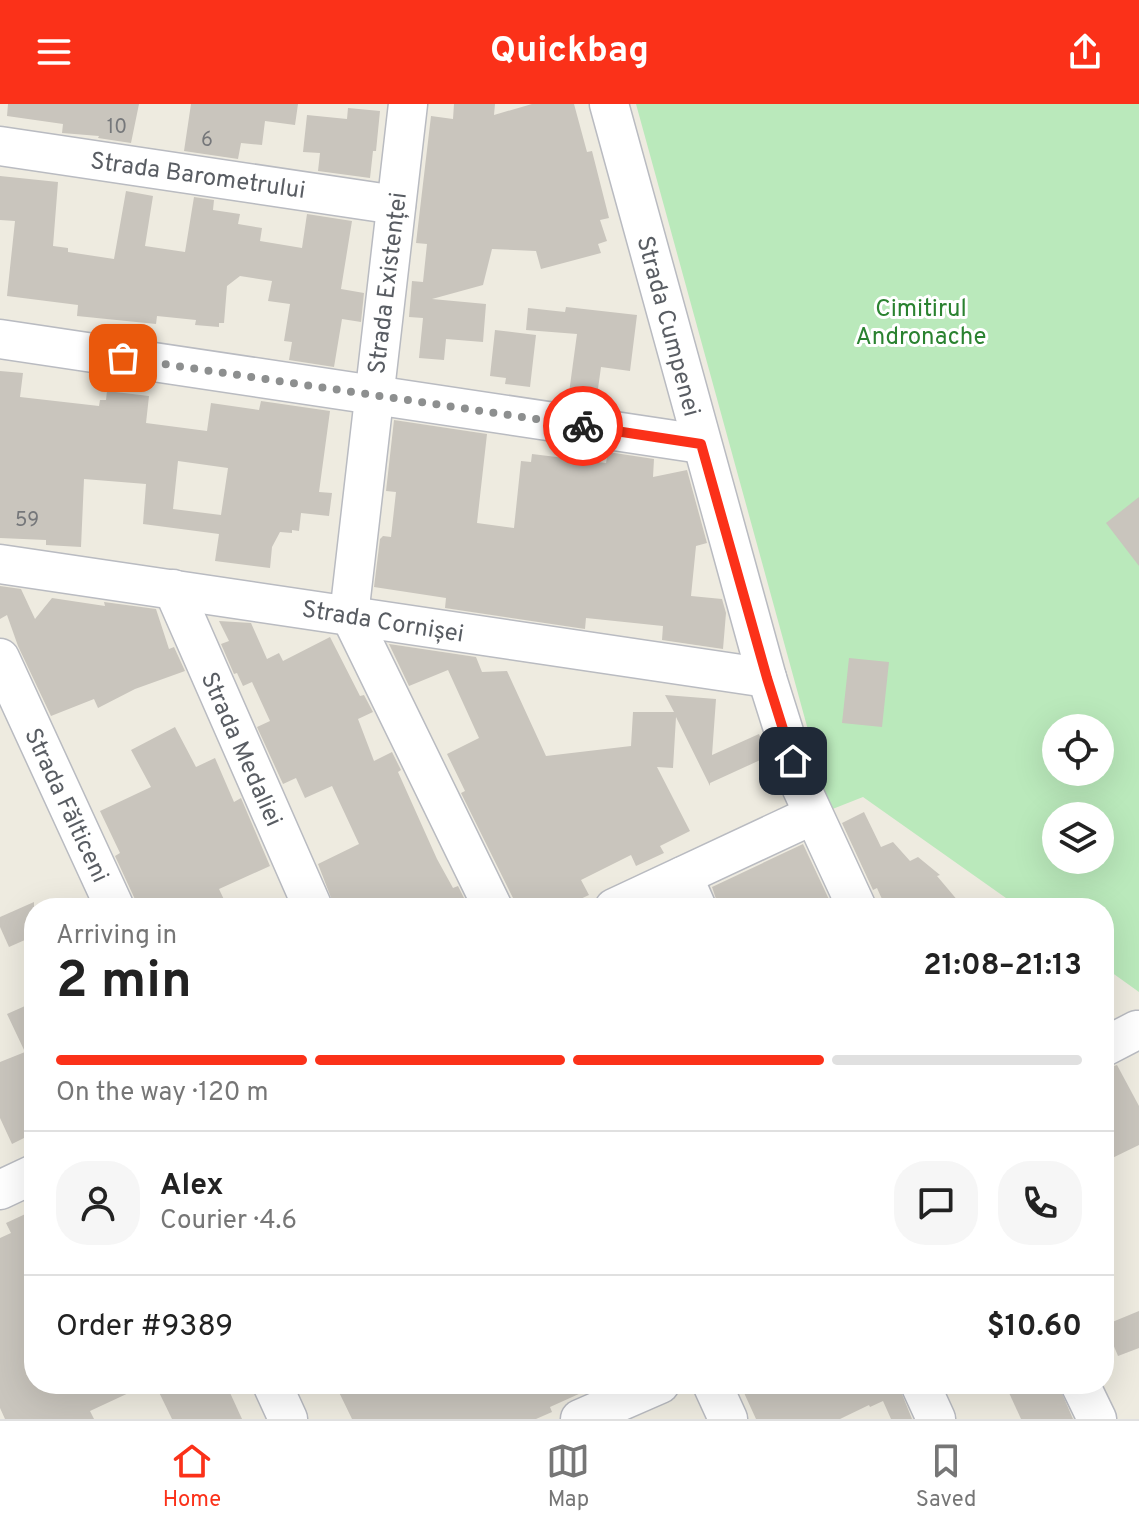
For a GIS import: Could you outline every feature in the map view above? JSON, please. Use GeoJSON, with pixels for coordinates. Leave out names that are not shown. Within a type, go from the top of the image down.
{"type":"FeatureCollection","features":[{"type":"Feature","properties":{"kind":"street","name":"Strada Existenței"},"geometry":{"type":"LineString","coordinates":[[408,104],[351,617],[488,898]]}},
{"type":"Feature","properties":{"kind":"street","name":"Strada Cumpenei"},"geometry":{"type":"LineString","coordinates":[[609,104],[767,678],[802,789],[852,898]]}},
{"type":"Feature","properties":{"kind":"street","name":"Strada Barometrului"},"geometry":{"type":"LineString","coordinates":[[0,146],[396,205]]}},
{"type":"Feature","properties":{"kind":"street"},"geometry":{"type":"LineString","coordinates":[[0,339],[701,444]]}},
{"type":"Feature","properties":{"kind":"street","name":"Strada Cornișei"},"geometry":{"type":"LineString","coordinates":[[0,564],[767,678]]}},
{"type":"Feature","properties":{"kind":"street","name":"Strada Medaliei"},"geometry":{"type":"LineString","coordinates":[[173,589],[309,898]]}},
{"type":"Feature","properties":{"kind":"street","name":"Strada Fălticeni"},"geometry":{"type":"LineString","coordinates":[[0,658],[110,898]]}},
{"type":"Feature","properties":{"kind":"street"},"geometry":{"type":"LineString","coordinates":[[662,898],[690,892],[813,815]]}},
{"type":"Feature","properties":{"kind":"street"},"geometry":{"type":"LineString","coordinates":[[0,1190],[24,1179]]}},
{"type":"Feature","properties":{"kind":"street"},"geometry":{"type":"LineString","coordinates":[[277,1394],[288,1419]]}},
{"type":"Feature","properties":{"kind":"street"},"geometry":{"type":"LineString","coordinates":[[580,1419],[637,1394]]}},
{"type":"Feature","properties":{"kind":"street"},"geometry":{"type":"LineString","coordinates":[[717,1394],[728,1419]]}},
{"type":"Feature","properties":{"kind":"street"},"geometry":{"type":"LineString","coordinates":[[925,1394],[936,1419]]}},
{"type":"Feature","properties":{"kind":"street"},"geometry":{"type":"LineString","coordinates":[[1085,1394],[1097,1419]]}},
{"type":"Feature","properties":{"kind":"green space","name":"Cimitirul Andronache"},"geometry":{"type":"Polygon","coordinates":[[[636,104],[1139,104],[1139,992],[1114,974],[1114,898],[1006,898],[863,797],[830,810],[636,104]]]}},
{"type":"Feature","properties":{"kind":"building"},"geometry":{"type":"Polygon","coordinates":[[[8,104],[139,104],[131,143],[62,133],[63,124],[7,116],[8,104]]]}},
{"type":"Feature","properties":{"kind":"building"},"geometry":{"type":"Polygon","coordinates":[[[191,104],[298,104],[295,125],[265,121],[262,145],[241,143],[238,159],[184,151],[191,104]]]}},
{"type":"Feature","properties":{"kind":"building"},"geometry":{"type":"Polygon","coordinates":[[[454,104],[495,104],[494,115],[532,104],[574,104],[587,152],[592,151],[609,218],[600,220],[607,241],[598,244],[601,253],[541,269],[536,251],[492,249],[483,285],[432,299],[486,304],[483,342],[446,339],[444,360],[419,358],[423,318],[409,317],[412,281],[423,282],[427,244],[416,243],[431,116],[453,119],[454,104]]]}},
{"type":"Feature","properties":{"kind":"building"},"geometry":{"type":"Polygon","coordinates":[[[348,108],[380,111],[370,178],[318,171],[320,153],[303,152],[307,115],[347,119],[348,108]]]}},
{"type":"Feature","properties":{"kind":"building"},"geometry":{"type":"Polygon","coordinates":[[[0,176],[58,182],[53,246],[68,248],[68,252],[114,259],[126,191],[153,196],[145,246],[185,252],[194,197],[214,200],[213,210],[240,214],[238,224],[262,228],[260,241],[302,248],[307,214],[352,221],[341,289],[364,293],[361,322],[342,319],[334,367],[289,360],[292,342],[284,341],[290,304],[268,301],[272,281],[240,276],[227,286],[224,323],[219,323],[219,327],[195,325],[196,320],[157,316],[156,324],[77,316],[78,305],[7,296],[15,221],[0,220],[0,176]]]}},
{"type":"Feature","properties":{"kind":"building"},"geometry":{"type":"Polygon","coordinates":[[[566,307],[637,315],[630,371],[601,367],[597,396],[569,393],[577,334],[526,330],[528,308],[565,312],[566,307]]]}},
{"type":"Feature","properties":{"kind":"building"},"geometry":{"type":"Polygon","coordinates":[[[495,330],[536,335],[530,387],[505,384],[506,378],[490,376],[495,330]]]}},
{"type":"Feature","properties":{"kind":"building"},"geometry":{"type":"Polygon","coordinates":[[[0,371],[23,373],[20,397],[99,406],[100,400],[106,400],[107,391],[149,396],[146,423],[207,431],[211,403],[259,410],[261,401],[330,411],[319,492],[332,493],[329,516],[301,513],[299,531],[280,532],[272,547],[270,568],[215,561],[219,534],[143,524],[146,484],[84,479],[81,547],[46,545],[46,540],[0,538],[0,371]],[[178,461],[173,509],[221,515],[228,468],[178,461]]]}},
{"type":"Feature","properties":{"kind":"building"},"geometry":{"type":"Polygon","coordinates":[[[394,420],[487,434],[477,523],[514,528],[521,461],[531,462],[532,454],[606,463],[608,452],[654,459],[653,477],[687,470],[707,543],[696,546],[691,596],[722,599],[726,613],[723,649],[662,640],[663,626],[586,618],[585,629],[445,608],[446,598],[374,587],[380,539],[383,536],[391,537],[396,492],[386,491],[394,420]]]}},
{"type":"Feature","properties":{"kind":"building"},"geometry":{"type":"Polygon","coordinates":[[[1139,497],[1139,566],[1106,523],[1139,497]]]}},
{"type":"Feature","properties":{"kind":"building"},"geometry":{"type":"Polygon","coordinates":[[[0,586],[21,589],[35,619],[52,598],[156,609],[169,649],[174,647],[185,671],[135,689],[98,708],[94,699],[51,716],[7,615],[0,619],[0,586]]]}},
{"type":"Feature","properties":{"kind":"building"},"geometry":{"type":"Polygon","coordinates":[[[219,621],[251,623],[267,659],[279,653],[283,661],[330,637],[360,696],[364,695],[373,712],[358,719],[374,761],[392,752],[437,859],[453,888],[458,886],[464,898],[331,898],[318,864],[359,844],[332,786],[305,798],[296,778],[283,784],[257,727],[270,721],[252,682],[243,686],[237,673],[234,674],[221,644],[229,641],[219,621]]]}},
{"type":"Feature","properties":{"kind":"building"},"geometry":{"type":"Polygon","coordinates":[[[389,644],[476,657],[482,672],[507,671],[546,756],[631,746],[633,712],[674,712],[665,695],[716,699],[712,755],[759,734],[769,756],[710,783],[710,786],[676,717],[673,768],[657,767],[690,831],[660,846],[664,853],[636,866],[631,855],[581,880],[589,895],[583,898],[513,898],[461,793],[465,791],[447,754],[479,738],[448,670],[409,686],[389,644]]]}},
{"type":"Feature","properties":{"kind":"building"},"geometry":{"type":"Polygon","coordinates":[[[849,658],[889,662],[882,727],[842,723],[849,658]]]}},
{"type":"Feature","properties":{"kind":"building"},"geometry":{"type":"Polygon","coordinates":[[[175,727],[196,767],[215,758],[234,802],[241,798],[270,866],[219,889],[223,898],[134,898],[115,856],[120,853],[100,811],[151,787],[131,750],[175,727]]]}},
{"type":"Feature","properties":{"kind":"building"},"geometry":{"type":"Polygon","coordinates":[[[864,812],[881,847],[893,842],[910,861],[918,857],[940,875],[937,876],[956,898],[882,898],[877,888],[873,890],[842,823],[864,812]]]}},
{"type":"Feature","properties":{"kind":"building"},"geometry":{"type":"Polygon","coordinates":[[[803,844],[828,898],[716,898],[712,887],[803,844]]]}},
{"type":"Feature","properties":{"kind":"building"},"geometry":{"type":"Polygon","coordinates":[[[24,906],[24,940],[9,947],[0,927],[0,917],[24,906]]]}},
{"type":"Feature","properties":{"kind":"building"},"geometry":{"type":"Polygon","coordinates":[[[24,1006],[24,1050],[7,1014],[24,1006]]]}},
{"type":"Feature","properties":{"kind":"building"},"geometry":{"type":"Polygon","coordinates":[[[24,1052],[24,1138],[12,1144],[0,1118],[0,1062],[24,1052]]]}},
{"type":"Feature","properties":{"kind":"building"},"geometry":{"type":"Polygon","coordinates":[[[1117,1065],[1139,1106],[1139,1145],[1114,1157],[1114,1066],[1117,1065]]]}},
{"type":"Feature","properties":{"kind":"building"},"geometry":{"type":"Polygon","coordinates":[[[24,1215],[24,1394],[127,1394],[90,1411],[94,1419],[5,1419],[0,1408],[0,1238],[11,1233],[6,1223],[24,1215]]]}},
{"type":"Feature","properties":{"kind":"building"},"geometry":{"type":"Polygon","coordinates":[[[1139,1311],[1139,1348],[1118,1356],[1114,1346],[1114,1321],[1139,1311]]]}},
{"type":"Feature","properties":{"kind":"building"},"geometry":{"type":"Polygon","coordinates":[[[160,1394],[231,1394],[242,1419],[172,1419],[160,1394]]]}},
{"type":"Feature","properties":{"kind":"building"},"geometry":{"type":"Polygon","coordinates":[[[340,1394],[579,1394],[550,1407],[552,1412],[536,1419],[352,1419],[340,1394]]]}},
{"type":"Feature","properties":{"kind":"building"},"geometry":{"type":"Polygon","coordinates":[[[745,1394],[902,1394],[912,1419],[891,1419],[883,1401],[840,1419],[756,1419],[745,1394]]]}},
{"type":"Feature","properties":{"kind":"building"},"geometry":{"type":"Polygon","coordinates":[[[1010,1394],[1062,1394],[1073,1419],[1021,1419],[1010,1394]]]}},
{"type":"Feature","properties":{"kind":"way so far"},"geometry":{"type":"LineString","coordinates":[[123,358],[583,426]]}},
{"type":"Feature","properties":{"kind":"route"},"geometry":{"type":"LineString","coordinates":[[583,426],[701,444],[793,761]]}}]}
